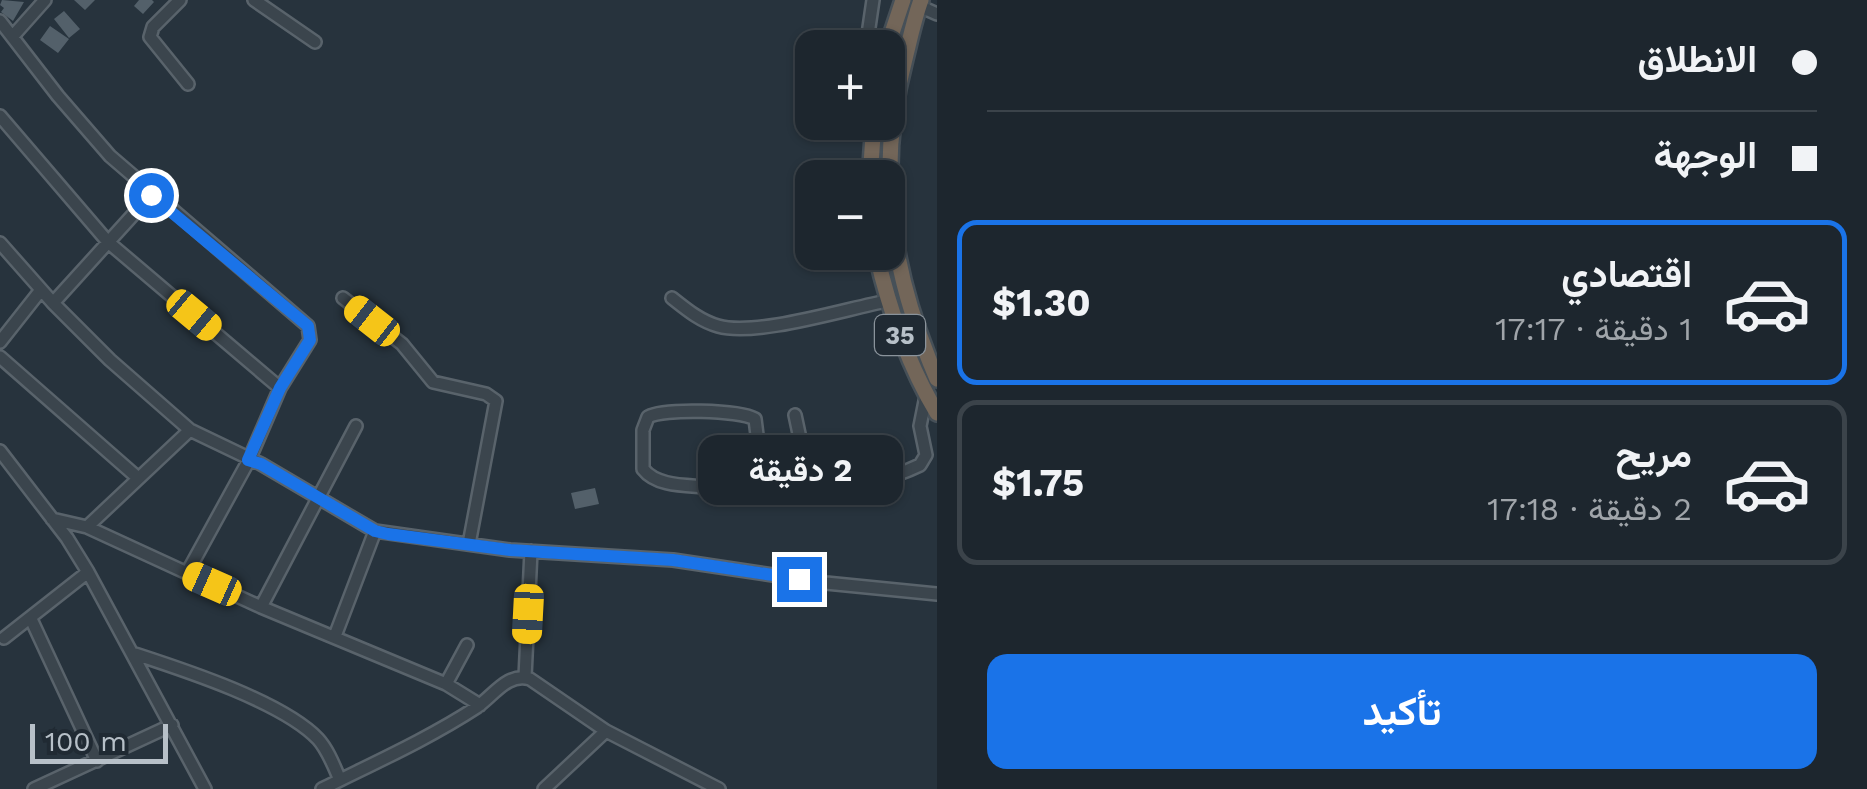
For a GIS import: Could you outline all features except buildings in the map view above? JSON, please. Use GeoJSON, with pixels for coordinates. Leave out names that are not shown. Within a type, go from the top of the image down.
{"type":"FeatureCollection","features":[{"type":"Feature","properties":{"kind":"highway"},"geometry":{"type":"LineString","coordinates":[[898,30],[915,2]]}},
{"type":"Feature","properties":{"kind":"highway","name":"35"},"geometry":{"type":"LineString","coordinates":[[915,2],[892,116],[889,201],[900,278],[937,379]]}},
{"type":"Feature","properties":{"kind":"highway","name":"35"},"geometry":{"type":"LineString","coordinates":[[880,270],[887,301],[926,396],[937,413]]}},
{"type":"Feature","properties":{"kind":"street"},"geometry":{"type":"LineString","coordinates":[[14,36],[45,0]]}},
{"type":"Feature","properties":{"kind":"street"},"geometry":{"type":"LineString","coordinates":[[180,0],[150,33],[155,45],[188,84]]}},
{"type":"Feature","properties":{"kind":"street"},"geometry":{"type":"LineString","coordinates":[[868,30],[872,0]]}},
{"type":"Feature","properties":{"kind":"street"},"geometry":{"type":"LineString","coordinates":[[260,2],[314,42]]}},
{"type":"Feature","properties":{"kind":"street"},"geometry":{"type":"LineString","coordinates":[[915,2],[937,14]]}},
{"type":"Feature","properties":{"kind":"street"},"geometry":{"type":"LineString","coordinates":[[0,21],[84,128],[151,195],[308,326],[310,340],[280,388],[248,460],[187,573]]}},
{"type":"Feature","properties":{"kind":"street"},"geometry":{"type":"LineString","coordinates":[[0,116],[108,242],[280,388]]}},
{"type":"Feature","properties":{"kind":"street"},"geometry":{"type":"LineString","coordinates":[[53,303],[151,195]]}},
{"type":"Feature","properties":{"kind":"street"},"geometry":{"type":"LineString","coordinates":[[0,244],[110,360],[190,430],[261,464],[375,531],[531,551],[673,560],[826,583],[937,594]]}},
{"type":"Feature","properties":{"kind":"street"},"geometry":{"type":"LineString","coordinates":[[0,342],[42,290]]}},
{"type":"Feature","properties":{"kind":"street"},"geometry":{"type":"LineString","coordinates":[[343,298],[402,344],[433,382],[486,394],[496,402],[469,544]]}},
{"type":"Feature","properties":{"kind":"street"},"geometry":{"type":"LineString","coordinates":[[672,298],[696,316],[735,329],[769,327],[887,301]]}},
{"type":"Feature","properties":{"kind":"street"},"geometry":{"type":"LineString","coordinates":[[0,358],[138,478]]}},
{"type":"Feature","properties":{"kind":"street"},"geometry":{"type":"LineString","coordinates":[[751,491],[758,444],[754,420],[739,414],[663,412],[648,417],[643,430],[646,474],[673,484],[751,491],[812,490],[898,474],[920,465],[926,455],[920,426],[926,396]]}},
{"type":"Feature","properties":{"kind":"street"},"geometry":{"type":"LineString","coordinates":[[795,415],[812,490]]}},
{"type":"Feature","properties":{"kind":"street"},"geometry":{"type":"LineString","coordinates":[[261,607],[356,426]]}},
{"type":"Feature","properties":{"kind":"street"},"geometry":{"type":"LineString","coordinates":[[87,527],[190,430]]}},
{"type":"Feature","properties":{"kind":"street"},"geometry":{"type":"LineString","coordinates":[[0,451],[88,572],[205,789]]}},
{"type":"Feature","properties":{"kind":"street"},"geometry":{"type":"LineString","coordinates":[[52,519],[87,527],[261,607],[446,684],[480,705]]}},
{"type":"Feature","properties":{"kind":"street"},"geometry":{"type":"LineString","coordinates":[[335,636],[375,531]]}},
{"type":"Feature","properties":{"kind":"street"},"geometry":{"type":"LineString","coordinates":[[525,677],[531,551]]}},
{"type":"Feature","properties":{"kind":"street"},"geometry":{"type":"LineString","coordinates":[[4,638],[88,572]]}},
{"type":"Feature","properties":{"kind":"street"},"geometry":{"type":"LineString","coordinates":[[32,619],[97,761]]}},
{"type":"Feature","properties":{"kind":"street"},"geometry":{"type":"LineString","coordinates":[[446,684],[468,645]]}},
{"type":"Feature","properties":{"kind":"street"},"geometry":{"type":"LineString","coordinates":[[134,654],[205,678],[304,726],[324,746],[340,780]]}},
{"type":"Feature","properties":{"kind":"street"},"geometry":{"type":"LineString","coordinates":[[322,789],[425,738],[480,705],[509,680],[525,677],[606,731],[719,789]]}},
{"type":"Feature","properties":{"kind":"street"},"geometry":{"type":"LineString","coordinates":[[34,789],[172,726]]}},
{"type":"Feature","properties":{"kind":"street"},"geometry":{"type":"LineString","coordinates":[[544,789],[606,731]]}},
{"type":"Feature","properties":{"kind":"route"},"geometry":{"type":"LineString","coordinates":[[151,195],[308,326],[310,340],[280,388],[248,460],[375,531],[388,534],[510,550],[673,560],[799,579]]}}]}
